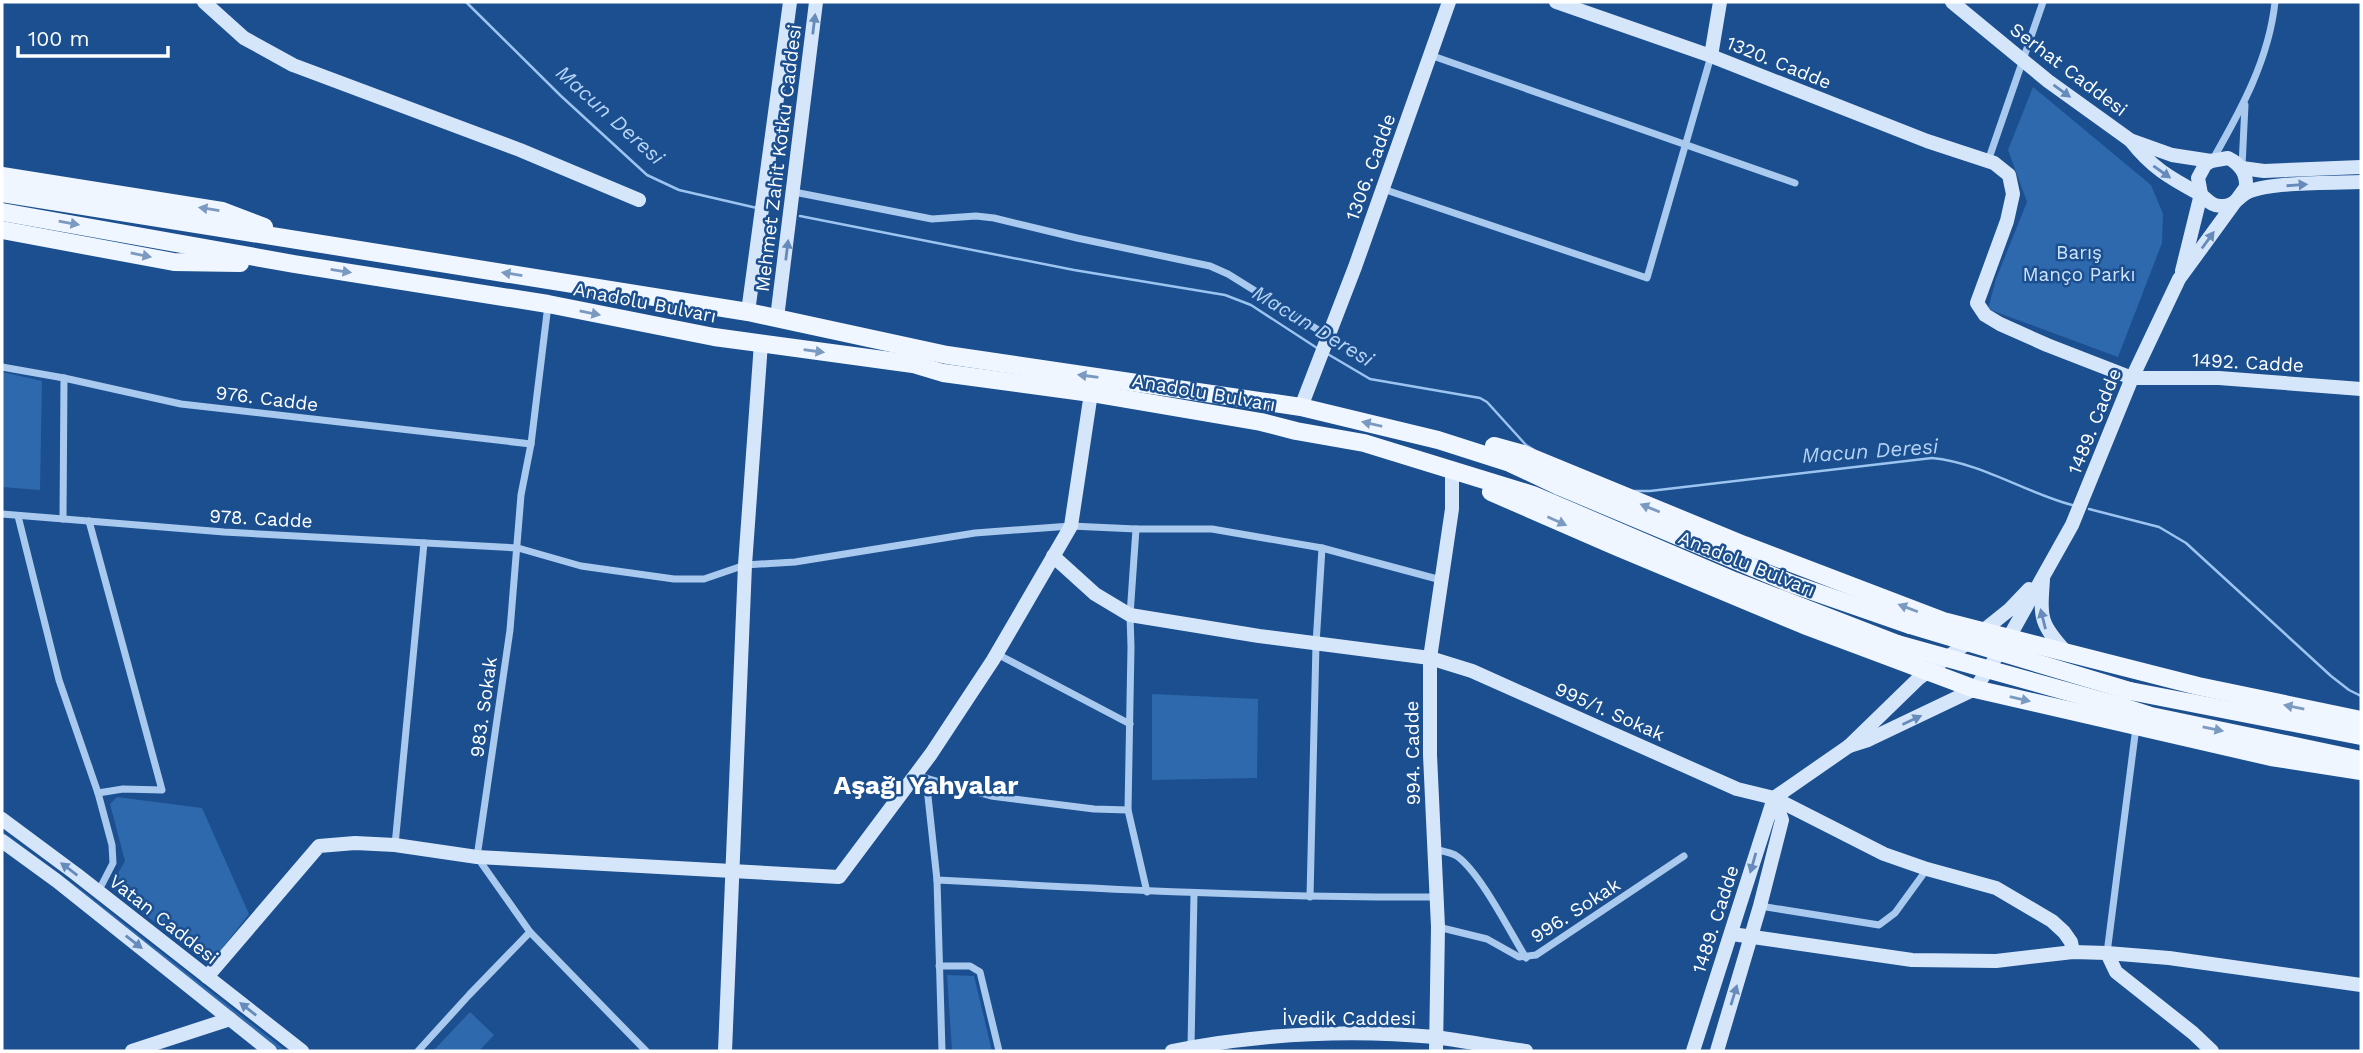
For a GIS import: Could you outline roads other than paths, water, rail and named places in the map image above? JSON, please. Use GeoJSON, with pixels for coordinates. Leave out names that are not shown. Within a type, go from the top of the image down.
{"type":"FeatureCollection","features":[{"type":"Feature","properties":{"kind":"main road"},"geometry":{"type":"LineString","coordinates":[[2,176],[222,211],[297,240]]}},
{"type":"Feature","properties":{"kind":"main road","name":"Anadolu Bulvarı"},"geometry":{"type":"LineString","coordinates":[[2,193],[748,312],[947,355],[1301,407],[1438,440],[1510,463],[1792,584],[2126,699],[2151,716],[2361,760]]}},
{"type":"Feature","properties":{"kind":"main road","name":"Anadolu Bulvarı"},"geometry":{"type":"LineString","coordinates":[[2,212],[294,264],[548,304],[714,337],[1091,393],[1261,422],[1364,443],[1533,495],[1734,582],[1897,644],[2126,699],[2361,736]]}},
{"type":"Feature","properties":{"kind":"main road"},"geometry":{"type":"LineString","coordinates":[[2,230],[174,262],[294,264]]}},
{"type":"Feature","properties":{"kind":"main road"},"geometry":{"type":"LineString","coordinates":[[1438,440],[1485,444],[1523,454],[1758,550],[1943,621],[2259,700],[2361,720]]}},
{"type":"Feature","properties":{"kind":"main road"},"geometry":{"type":"LineString","coordinates":[[1451,470],[1495,494],[1626,551],[1804,625],[1975,689],[2271,757],[2361,771]]}},
{"type":"Feature","properties":{"kind":"street"},"geometry":{"type":"LineString","coordinates":[[204,2],[244,38],[293,65],[520,150],[639,200]]}},
{"type":"Feature","properties":{"kind":"street","name":"Mehmet Zahit Kotku Caddesi"},"geometry":{"type":"LineString","coordinates":[[748,312],[790,2]]}},
{"type":"Feature","properties":{"kind":"street","name":"Mehmet Zahit Kotku Caddesi"},"geometry":{"type":"LineString","coordinates":[[777,318],[816,2]]}},
{"type":"Feature","properties":{"kind":"street","name":"1306. Cadde"},"geometry":{"type":"LineString","coordinates":[[1301,407],[1449,2]]}},
{"type":"Feature","properties":{"kind":"street","name":"1320. Cadde"},"geometry":{"type":"LineString","coordinates":[[1556,2],[1711,56],[1927,142],[1987,161]]}},
{"type":"Feature","properties":{"kind":"street"},"geometry":{"type":"LineString","coordinates":[[1382,189],[1647,278],[1711,56],[1720,2]]}},
{"type":"Feature","properties":{"kind":"street","name":"Serhat Caddesi"},"geometry":{"type":"LineString","coordinates":[[1952,2],[2024,61],[2130,140]]}},
{"type":"Feature","properties":{"kind":"street"},"geometry":{"type":"LineString","coordinates":[[2043,2],[1987,161],[2009,175],[2013,194],[2007,220],[1978,303],[1985,315],[2047,345],[2132,378]]}},
{"type":"Feature","properties":{"kind":"street"},"geometry":{"type":"LineString","coordinates":[[2201,194],[2198,178],[2245,104],[2273,25],[2275,2]]}},
{"type":"Feature","properties":{"kind":"street"},"geometry":{"type":"LineString","coordinates":[[1430,55],[1795,183]]}},
{"type":"Feature","properties":{"kind":"street"},"geometry":{"type":"LineString","coordinates":[[2237,201],[2246,187],[2242,168],[2245,104]]}},
{"type":"Feature","properties":{"kind":"street"},"geometry":{"type":"LineString","coordinates":[[2130,140],[2172,155],[2211,160],[2228,159],[2242,168],[2264,171],[2361,167]]}},
{"type":"Feature","properties":{"kind":"street"},"geometry":{"type":"LineString","coordinates":[[2130,140],[2145,160],[2186,189],[2201,194],[2210,204],[2217,206],[2231,205],[2248,192],[2265,188],[2361,182]]}},
{"type":"Feature","properties":{"kind":"street"},"geometry":{"type":"LineString","coordinates":[[794,192],[933,219],[976,216],[994,218],[1210,266],[1228,274],[1324,346]]}},
{"type":"Feature","properties":{"kind":"street","name":"1489. Cadde"},"geometry":{"type":"LineString","coordinates":[[1849,746],[1868,740],[1975,689],[2008,639],[2072,525],[2132,378],[2179,279],[2201,194]]}},
{"type":"Feature","properties":{"kind":"street","name":"1489. Cadde"},"geometry":{"type":"LineString","coordinates":[[2179,279],[2237,201]]}},
{"type":"Feature","properties":{"kind":"street","name":"983. Sokak"},"geometry":{"type":"LineString","coordinates":[[477,857],[510,630],[521,495],[531,444],[548,304]]}},
{"type":"Feature","properties":{"kind":"street"},"geometry":{"type":"LineString","coordinates":[[725,1051],[744,565],[761,343]]}},
{"type":"Feature","properties":{"kind":"street","name":"976. Cadde"},"geometry":{"type":"LineString","coordinates":[[2,367],[181,404],[531,444]]}},
{"type":"Feature","properties":{"kind":"street"},"geometry":{"type":"LineString","coordinates":[[63,519],[64,378]]}},
{"type":"Feature","properties":{"kind":"street","name":"1492. Cadde"},"geometry":{"type":"LineString","coordinates":[[2132,378],[2219,378],[2361,389]]}},
{"type":"Feature","properties":{"kind":"street"},"geometry":{"type":"LineString","coordinates":[[207,977],[319,846],[355,843],[396,845],[477,857],[839,877],[920,777],[1071,526],[1091,393]]}},
{"type":"Feature","properties":{"kind":"street","name":"994. Cadde"},"geometry":{"type":"LineString","coordinates":[[1436,1044],[1438,927],[1430,658],[1452,509],[1451,470]]}},
{"type":"Feature","properties":{"kind":"street","name":"978. Cadde"},"geometry":{"type":"LineString","coordinates":[[2,514],[224,532],[518,548],[581,566],[674,579],[704,579],[744,565],[795,562],[975,533],[1071,526],[1212,529],[1322,548],[1442,580]]}},
{"type":"Feature","properties":{"kind":"street"},"geometry":{"type":"LineString","coordinates":[[18,516],[59,680],[98,793],[113,853],[113,863],[98,892]]}},
{"type":"Feature","properties":{"kind":"street"},"geometry":{"type":"LineString","coordinates":[[89,521],[162,790],[123,789],[98,793]]}},
{"type":"Feature","properties":{"kind":"street"},"geometry":{"type":"LineString","coordinates":[[1136,529],[1130,615],[1128,810],[1147,892]]}},
{"type":"Feature","properties":{"kind":"street"},"geometry":{"type":"LineString","coordinates":[[396,845],[424,543]]}},
{"type":"Feature","properties":{"kind":"street"},"geometry":{"type":"LineString","coordinates":[[1311,897],[1316,644],[1322,548]]}},
{"type":"Feature","properties":{"kind":"street"},"geometry":{"type":"LineString","coordinates":[[1053,556],[1095,594],[1130,615]]}},
{"type":"Feature","properties":{"kind":"street"},"geometry":{"type":"LineString","coordinates":[[2043,576],[2040,610],[2045,630],[2068,654]]}},
{"type":"Feature","properties":{"kind":"street","name":"1489. Cadde"},"geometry":{"type":"LineString","coordinates":[[1693,1051],[1774,798],[1849,746],[1919,678],[2009,610],[2043,576]]}},
{"type":"Feature","properties":{"kind":"street","name":"995/1. Sokak"},"geometry":{"type":"LineString","coordinates":[[1130,615],[1316,644],[1430,658],[1472,671],[1737,789],[1774,798],[1884,854],[1996,888],[2052,921],[2071,942],[2073,953]]}},
{"type":"Feature","properties":{"kind":"street"},"geometry":{"type":"LineString","coordinates":[[997,653],[1130,724]]}},
{"type":"Feature","properties":{"kind":"street"},"geometry":{"type":"LineString","coordinates":[[2136,726],[2107,953],[2116,972],[2212,1051]]}},
{"type":"Feature","properties":{"kind":"street"},"geometry":{"type":"LineString","coordinates":[[920,777],[991,796],[1094,809],[1128,810]]}},
{"type":"Feature","properties":{"kind":"street"},"geometry":{"type":"LineString","coordinates":[[920,777],[937,880],[942,1051]]}},
{"type":"Feature","properties":{"kind":"street","name":"1489. Cadde"},"geometry":{"type":"LineString","coordinates":[[1717,1051],[1760,906],[1782,820],[1774,798]]}},
{"type":"Feature","properties":{"kind":"street","name":"Vatan Caddesi"},"geometry":{"type":"LineString","coordinates":[[2,819],[302,1051]]}},
{"type":"Feature","properties":{"kind":"street","name":"Vatan Caddesi"},"geometry":{"type":"LineString","coordinates":[[2,841],[57,881],[270,1051]]}},
{"type":"Feature","properties":{"kind":"street"},"geometry":{"type":"LineString","coordinates":[[1434,849],[1454,855],[1464,862],[1526,958]]}},
{"type":"Feature","properties":{"kind":"street","name":"996. Sokak"},"geometry":{"type":"LineString","coordinates":[[1438,927],[1487,939],[1513,955],[1526,958],[1536,956],[1684,856]]}},
{"type":"Feature","properties":{"kind":"street"},"geometry":{"type":"LineString","coordinates":[[477,857],[530,932],[640,1049]]}},
{"type":"Feature","properties":{"kind":"street"},"geometry":{"type":"LineString","coordinates":[[1760,906],[1879,925],[1895,913],[1927,869]]}},
{"type":"Feature","properties":{"kind":"street"},"geometry":{"type":"LineString","coordinates":[[937,880],[1194,894],[1436,897]]}},
{"type":"Feature","properties":{"kind":"street"},"geometry":{"type":"LineString","coordinates":[[1191,1047],[1194,894]]}},
{"type":"Feature","properties":{"kind":"street"},"geometry":{"type":"LineString","coordinates":[[418,1051],[530,932]]}},
{"type":"Feature","properties":{"kind":"street"},"geometry":{"type":"LineString","coordinates":[[1732,934],[1912,960],[1996,961],[2073,953],[2169,958],[2361,985]]}},
{"type":"Feature","properties":{"kind":"street"},"geometry":{"type":"LineString","coordinates":[[939,966],[970,966],[980,972],[999,1051]]}},
{"type":"Feature","properties":{"kind":"street"},"geometry":{"type":"LineString","coordinates":[[132,1051],[230,1019]]}},
{"type":"Feature","properties":{"kind":"street","name":"İvedik Caddesi"},"geometry":{"type":"LineString","coordinates":[[1172,1051],[1191,1047],[1256,1045],[1348,1033],[1526,1051]]}},
{"type":"Feature","properties":{"kind":"waterway","name":"Macun Deresi"},"geometry":{"type":"LineString","coordinates":[[466,2],[561,96],[647,175],[679,190],[757,208]]}},
{"type":"Feature","properties":{"kind":"waterway","name":"Macun Deresi"},"geometry":{"type":"LineString","coordinates":[[800,216],[1074,270],[1225,295],[1251,305],[1317,348]]}},
{"type":"Feature","properties":{"kind":"waterway","name":"Macun Deresi"},"geometry":{"type":"LineString","coordinates":[[1326,353],[1370,379],[1480,398],[1534,450]]}},
{"type":"Feature","properties":{"kind":"waterway","name":"Macun Deresi"},"geometry":{"type":"LineString","coordinates":[[1634,491],[1932,458],[1986,472],[2072,505]]}},
{"type":"Feature","properties":{"kind":"waterway","name":"Macun Deresi"},"geometry":{"type":"LineString","coordinates":[[2089,509],[2159,527],[2186,543],[2331,676],[2361,696]]}},
{"type":"Feature","properties":{"kind":"district","name":"Aşağı Yahyalar"},"geometry":{"type":"Point","coordinates":[926,785]}},
{"type":"Feature","properties":{"kind":"park label","name":"Barış Manço Parkı"},"geometry":{"type":"Point","coordinates":[2079,263]}}]}
